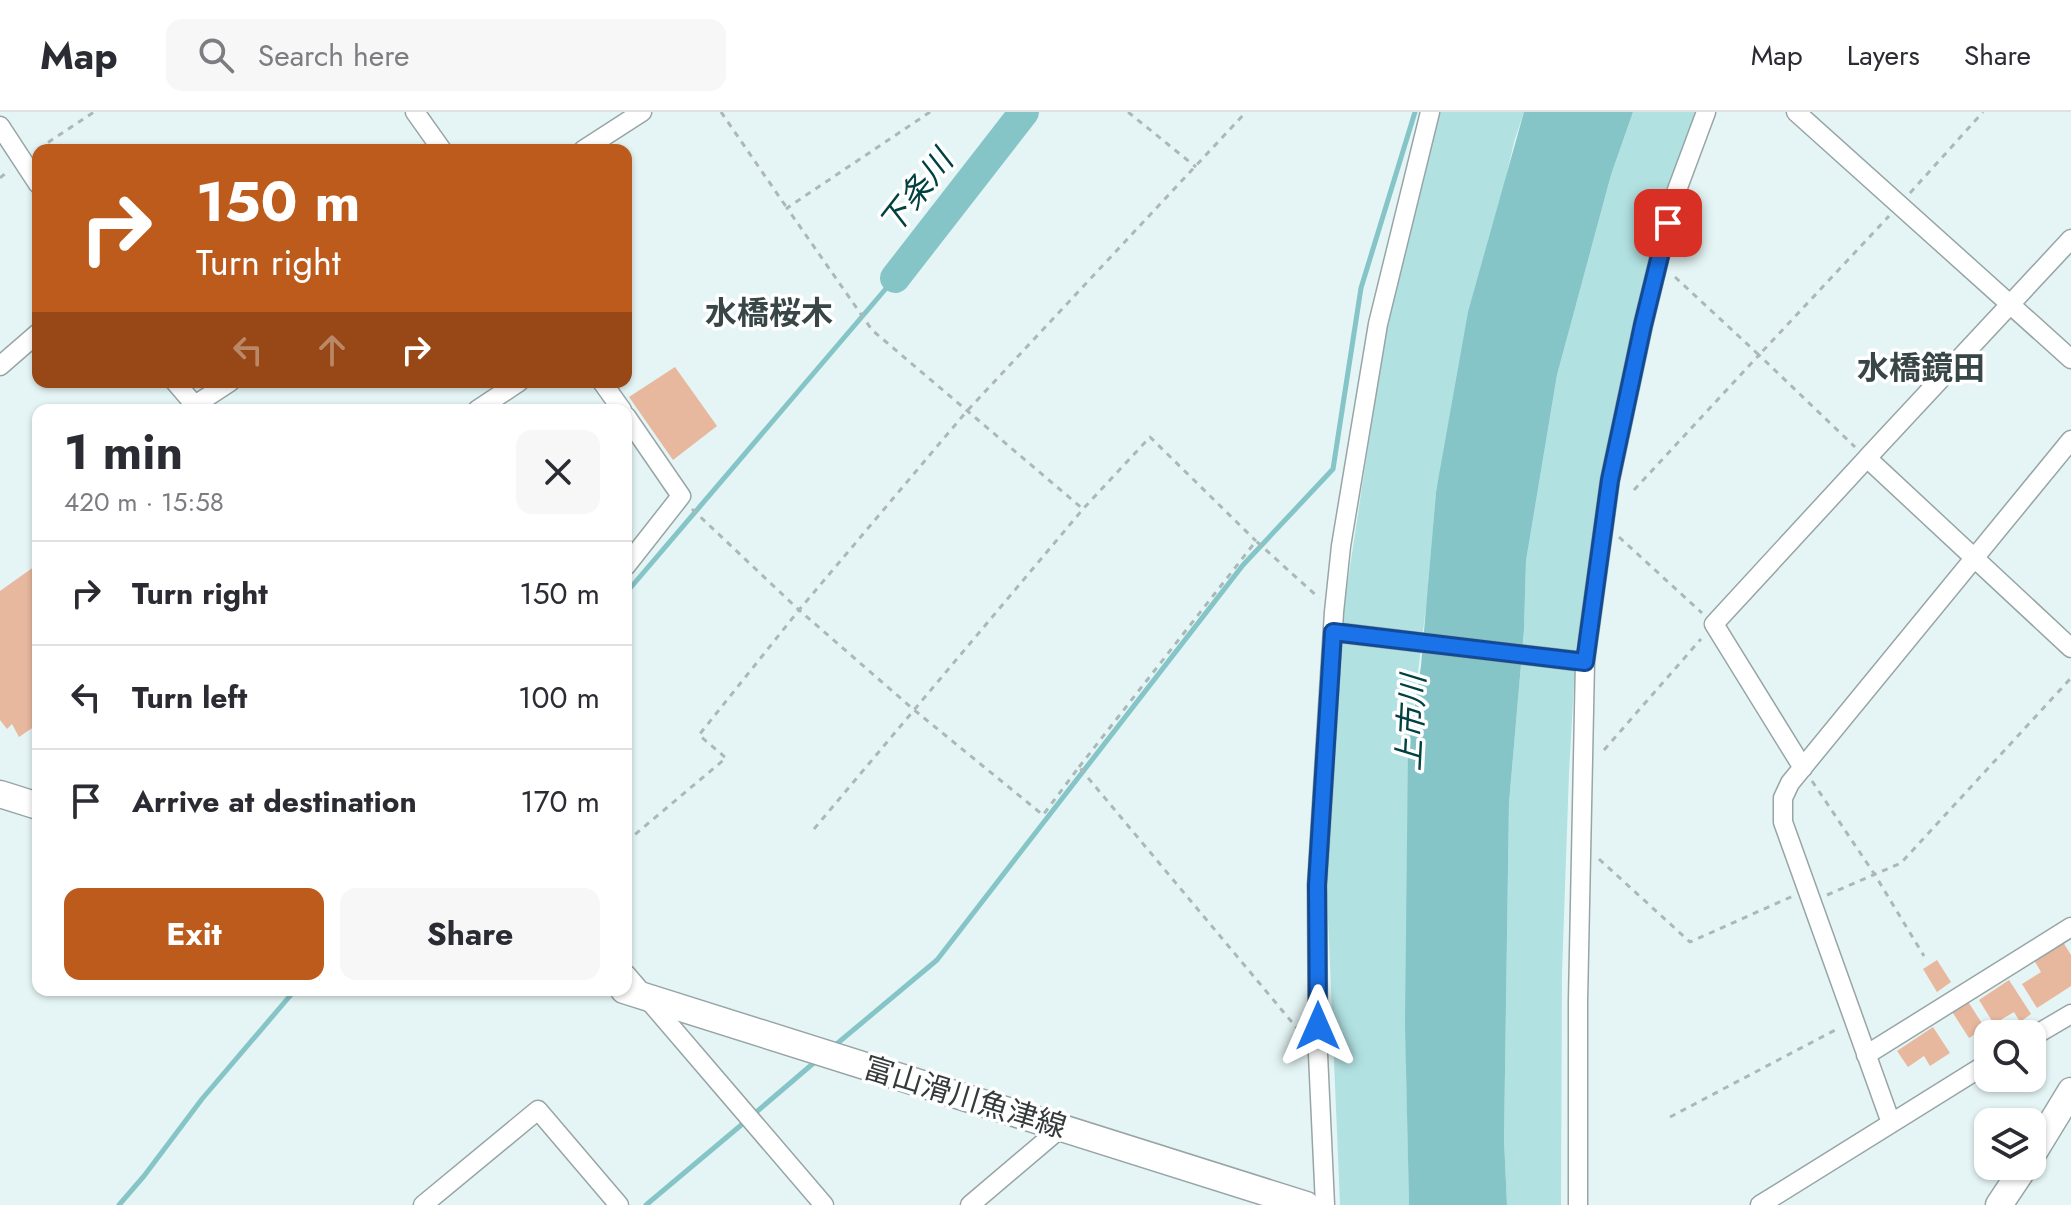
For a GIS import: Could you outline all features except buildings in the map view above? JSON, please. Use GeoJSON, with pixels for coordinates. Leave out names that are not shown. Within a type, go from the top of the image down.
{"type":"FeatureCollection","features":[{"type":"Feature","properties":{"kind":"main road"},"geometry":{"type":"LineString","coordinates":[[0,794],[32,804]]}},
{"type":"Feature","properties":{"kind":"main road","name":"富山滑川魚津線"},"geometry":{"type":"LineString","coordinates":[[635,993],[1306,1205]]}},
{"type":"Feature","properties":{"kind":"main road"},"geometry":{"type":"LineString","coordinates":[[2046,1132],[2071,1091]]}},
{"type":"Feature","properties":{"kind":"main road"},"geometry":{"type":"LineString","coordinates":[[1999,1205],[2016,1180]]}},
{"type":"Feature","properties":{"kind":"street"},"geometry":{"type":"LineString","coordinates":[[415,112],[438,144]]}},
{"type":"Feature","properties":{"kind":"street"},"geometry":{"type":"LineString","coordinates":[[592,144],[642,112]]}},
{"type":"Feature","properties":{"kind":"street"},"geometry":{"type":"LineString","coordinates":[[1325,1205],[1318,1054],[1317,885],[1334,612],[1341,546],[1378,324],[1430,112]]}},
{"type":"Feature","properties":{"kind":"street"},"geometry":{"type":"LineString","coordinates":[[1578,1205],[1585,662],[1610,480],[1650,297],[1674,198],[1706,112]]}},
{"type":"Feature","properties":{"kind":"street"},"geometry":{"type":"LineString","coordinates":[[1796,112],[2071,359]]}},
{"type":"Feature","properties":{"kind":"street"},"geometry":{"type":"LineString","coordinates":[[0,126],[32,175]]}},
{"type":"Feature","properties":{"kind":"street"},"geometry":{"type":"LineString","coordinates":[[1803,768],[1714,624],[2071,239]]}},
{"type":"Feature","properties":{"kind":"street"},"geometry":{"type":"LineString","coordinates":[[0,366],[32,338]]}},
{"type":"Feature","properties":{"kind":"street"},"geometry":{"type":"LineString","coordinates":[[180,388],[194,404]]}},
{"type":"Feature","properties":{"kind":"street"},"geometry":{"type":"LineString","coordinates":[[202,404],[222,388]]}},
{"type":"Feature","properties":{"kind":"street"},"geometry":{"type":"LineString","coordinates":[[486,404],[510,388]]}},
{"type":"Feature","properties":{"kind":"street"},"geometry":{"type":"LineString","coordinates":[[632,425],[681,496],[632,558]]}},
{"type":"Feature","properties":{"kind":"street"},"geometry":{"type":"LineString","coordinates":[[1891,1123],[1783,822],[1783,798],[1803,768],[2071,440]]}},
{"type":"Feature","properties":{"kind":"street"},"geometry":{"type":"LineString","coordinates":[[1867,458],[2071,648]]}},
{"type":"Feature","properties":{"kind":"street"},"geometry":{"type":"LineString","coordinates":[[1333,632],[1585,662]]}},
{"type":"Feature","properties":{"kind":"street"},"geometry":{"type":"LineString","coordinates":[[1866,1055],[2071,927]]}},
{"type":"Feature","properties":{"kind":"street"},"geometry":{"type":"LineString","coordinates":[[635,993],[824,1205]]}},
{"type":"Feature","properties":{"kind":"street"},"geometry":{"type":"LineString","coordinates":[[2046,1029],[2071,1014]]}},
{"type":"Feature","properties":{"kind":"street"},"geometry":{"type":"LineString","coordinates":[[1760,1205],[1787,1198],[1891,1123],[1974,1072]]}},
{"type":"Feature","properties":{"kind":"street"},"geometry":{"type":"LineString","coordinates":[[423,1205],[538,1110],[619,1205]]}},
{"type":"Feature","properties":{"kind":"street"},"geometry":{"type":"LineString","coordinates":[[970,1205],[1062,1127]]}},
{"type":"Feature","properties":{"kind":"path"},"geometry":{"type":"LineString","coordinates":[[45,144],[94,112]]}},
{"type":"Feature","properties":{"kind":"path"},"geometry":{"type":"LineString","coordinates":[[721,112],[872,330],[1083,509]]}},
{"type":"Feature","properties":{"kind":"path"},"geometry":{"type":"LineString","coordinates":[[787,208],[930,112]]}},
{"type":"Feature","properties":{"kind":"path"},"geometry":{"type":"LineString","coordinates":[[1128,112],[1196,167]]}},
{"type":"Feature","properties":{"kind":"path"},"geometry":{"type":"LineString","coordinates":[[632,837],[726,758],[699,735],[799,610],[966,412],[1246,112]]}},
{"type":"Feature","properties":{"kind":"path"},"geometry":{"type":"LineString","coordinates":[[1634,490],[1983,112]]}},
{"type":"Feature","properties":{"kind":"path"},"geometry":{"type":"LineString","coordinates":[[0,178],[32,152]]}},
{"type":"Feature","properties":{"kind":"path"},"geometry":{"type":"LineString","coordinates":[[1675,277],[1867,458]]}},
{"type":"Feature","properties":{"kind":"path"},"geometry":{"type":"LineString","coordinates":[[814,829],[1083,509],[1150,437],[1334,612]]}},
{"type":"Feature","properties":{"kind":"path"},"geometry":{"type":"LineString","coordinates":[[700,518],[799,610],[913,709],[1043,815],[1256,541]]}},
{"type":"Feature","properties":{"kind":"path"},"geometry":{"type":"LineString","coordinates":[[1604,524],[1714,624],[1604,750]]}},
{"type":"Feature","properties":{"kind":"path"},"geometry":{"type":"LineString","coordinates":[[1581,856],[1595,856],[1690,942],[1810,895],[1875,875],[1901,863],[2071,678]]}},
{"type":"Feature","properties":{"kind":"path"},"geometry":{"type":"LineString","coordinates":[[1079,767],[1318,1054]]}},
{"type":"Feature","properties":{"kind":"path"},"geometry":{"type":"LineString","coordinates":[[1803,768],[1875,875],[1924,956]]}},
{"type":"Feature","properties":{"kind":"path"},"geometry":{"type":"LineString","coordinates":[[1670,1117],[1853,1021]]}},
{"type":"Feature","properties":{"kind":"shaded area"},"geometry":{"type":"Polygon","coordinates":[[[1439,112],[1524,112],[1514,142],[1436,492],[1427,599],[1409,745],[1406,1058],[1409,1205],[1340,1205],[1327,893],[1344,607],[1389,307],[1439,112]]]}},
{"type":"Feature","properties":{"kind":"shaded area"},"geometry":{"type":"Polygon","coordinates":[[[1524,112],[1633,112],[1611,175],[1557,375],[1526,561],[1524,630],[1509,803],[1504,1139],[1507,1205],[1409,1205],[1405,1024],[1408,750],[1421,666],[1436,492],[1468,312],[1524,112]]]}},
{"type":"Feature","properties":{"kind":"shaded area"},"geometry":{"type":"Polygon","coordinates":[[[1633,112],[1695,112],[1655,238],[1614,423],[1576,648],[1562,974],[1561,1205],[1507,1205],[1504,1139],[1509,803],[1524,630],[1526,561],[1557,375],[1611,175],[1633,112]]]}},
{"type":"Feature","properties":{"kind":"waterway","name":"下条川"},"geometry":{"type":"LineString","coordinates":[[895,278],[1024,112]]}},
{"type":"Feature","properties":{"kind":"waterway"},"geometry":{"type":"LineString","coordinates":[[833,1047],[937,960],[1243,565],[1333,469],[1361,288],[1415,112]]}},
{"type":"Feature","properties":{"kind":"waterway"},"geometry":{"type":"LineString","coordinates":[[632,586],[895,278]]}},
{"type":"Feature","properties":{"kind":"waterway"},"geometry":{"type":"LineString","coordinates":[[119,1205],[202,1099],[290,996]]}},
{"type":"Feature","properties":{"kind":"waterway"},"geometry":{"type":"LineString","coordinates":[[754,1114],[816,1061]]}},
{"type":"Feature","properties":{"kind":"waterway"},"geometry":{"type":"LineString","coordinates":[[646,1205],[746,1121]]}},
{"type":"Feature","properties":{"kind":"district","name":"水橋桜木"},"geometry":{"type":"Point","coordinates":[769,313]}},
{"type":"Feature","properties":{"kind":"district","name":"水橋鏡田"},"geometry":{"type":"Point","coordinates":[1921,368]}},
{"type":"Feature","properties":{"kind":"route"},"geometry":{"type":"LineString","coordinates":[[1318,1026],[1317,885],[1333,632],[1585,662],[1610,480],[1668,223]]}},
{"type":"Feature","properties":{"kind":"water label","name":"上市川"},"geometry":{"type":"Point","coordinates":[1411,723]}}]}
